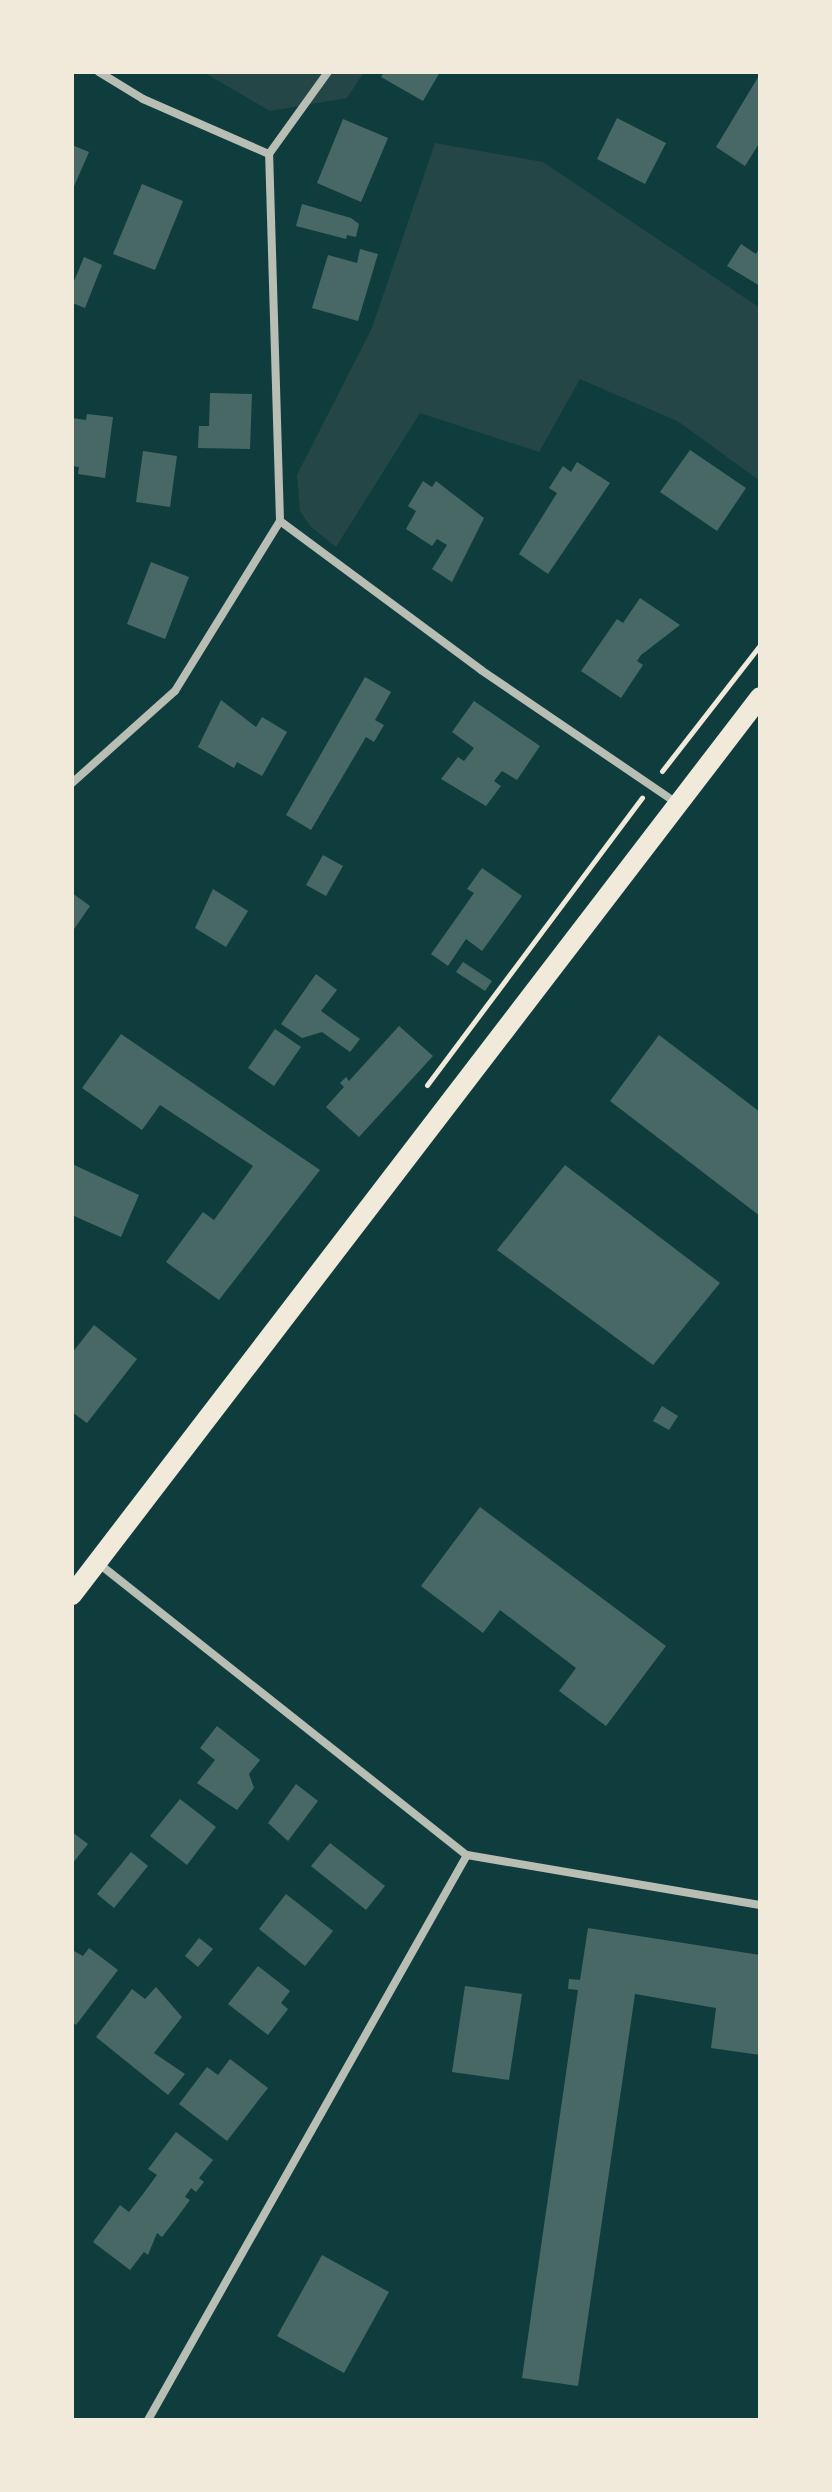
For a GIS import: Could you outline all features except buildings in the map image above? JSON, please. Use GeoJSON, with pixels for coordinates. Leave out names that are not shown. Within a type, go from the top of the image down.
{"type":"FeatureCollection","features":[{"type":"Feature","properties":{"kind":"main road"},"geometry":{"type":"LineString","coordinates":[[72,1595],[760,697]]}},
{"type":"Feature","properties":{"kind":"street"},"geometry":{"type":"LineString","coordinates":[[99,72],[143,99],[269,154]]}},
{"type":"Feature","properties":{"kind":"street"},"geometry":{"type":"LineString","coordinates":[[72,783],[175,691],[280,521],[269,154],[328,72]]}},
{"type":"Feature","properties":{"kind":"street"},"geometry":{"type":"LineString","coordinates":[[280,521],[481,670],[679,804]]}},
{"type":"Feature","properties":{"kind":"street"},"geometry":{"type":"LineString","coordinates":[[97,1562],[467,1855],[760,1905]]}},
{"type":"Feature","properties":{"kind":"street"},"geometry":{"type":"LineString","coordinates":[[148,2420],[467,1855]]}},
{"type":"Feature","properties":{"kind":"path"},"geometry":{"type":"LineString","coordinates":[[417,1099],[760,645]]}},
{"type":"Feature","properties":{"kind":"shaded area"},"geometry":{"type":"Polygon","coordinates":[[[203,72],[364,72],[347,98],[270,111],[203,72]]]}},
{"type":"Feature","properties":{"kind":"shaded area"},"geometry":{"type":"Polygon","coordinates":[[[435,143],[543,162],[760,308],[760,481],[679,422],[580,379],[539,452],[420,413],[336,547],[310,526],[300,511],[297,475],[372,328],[435,143]]]}}]}
